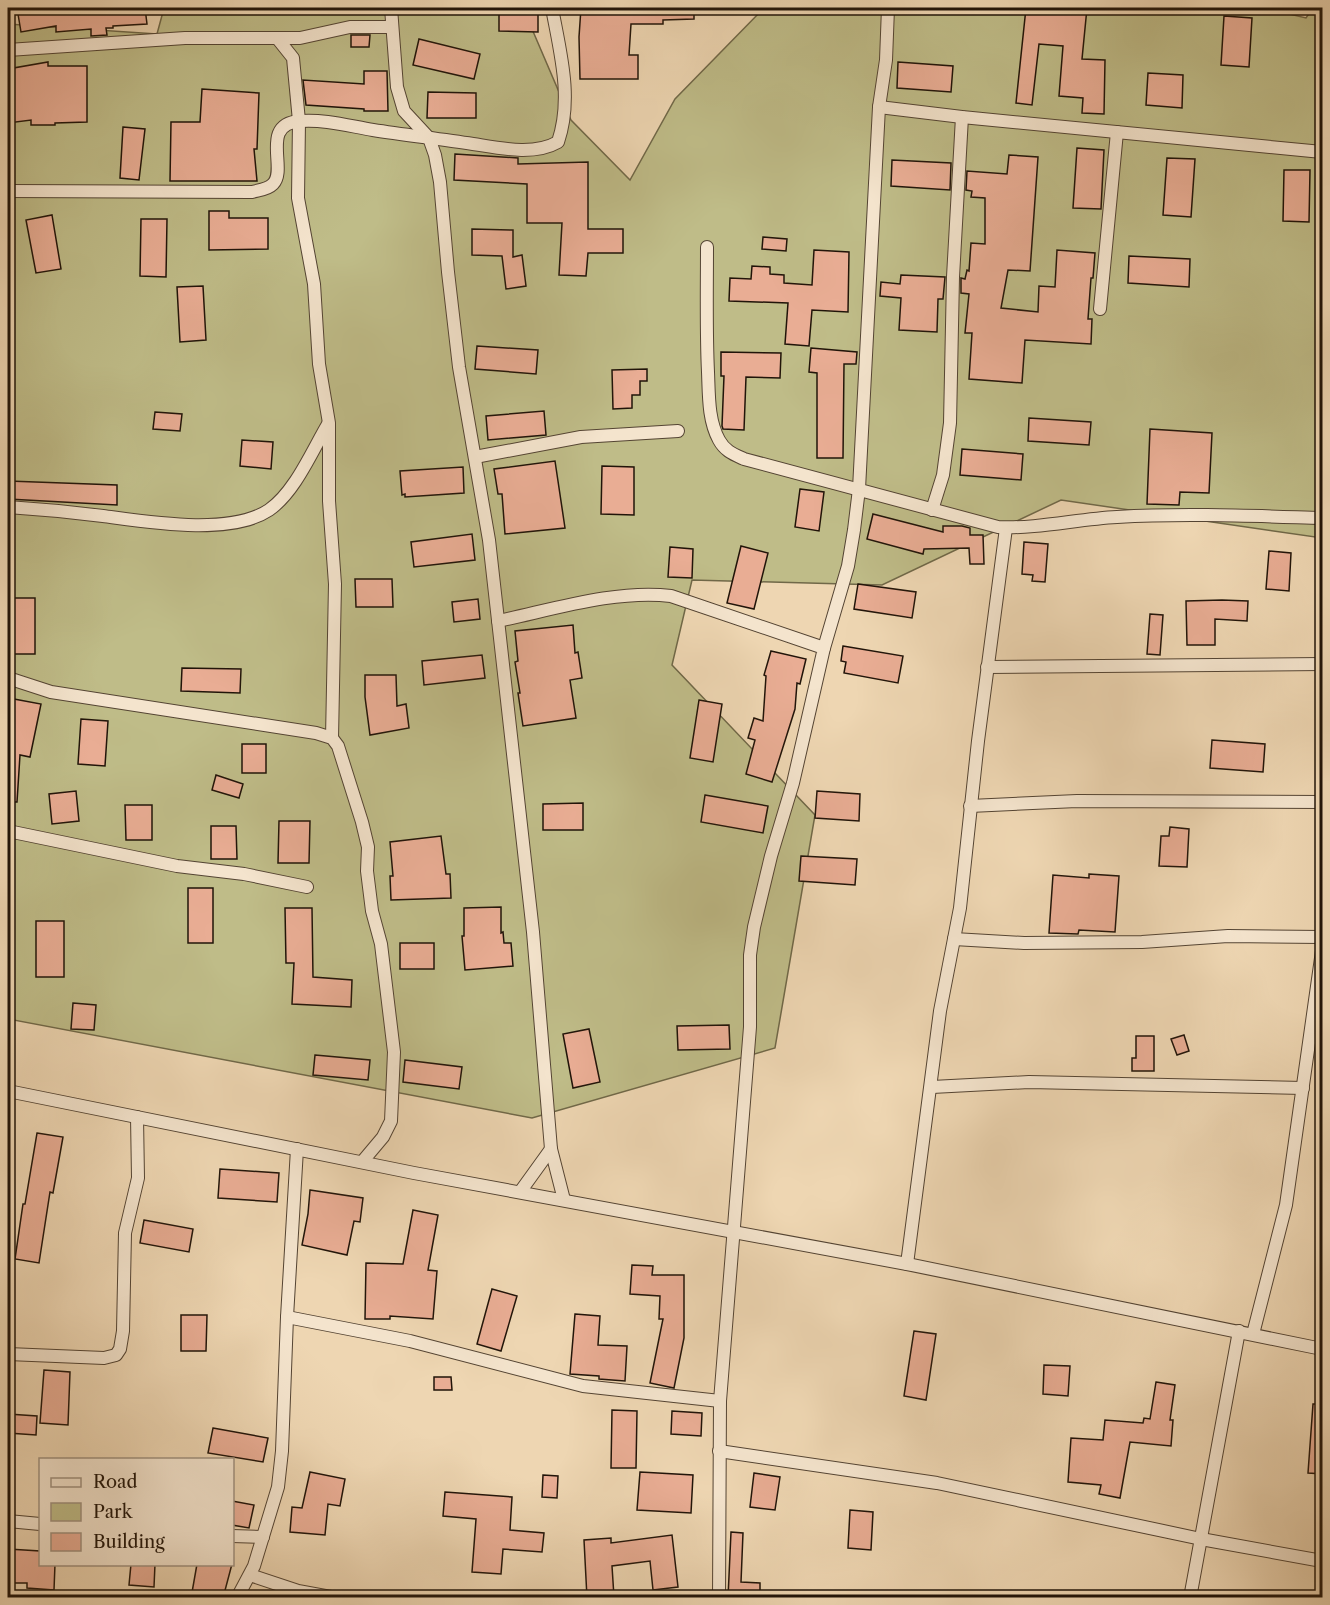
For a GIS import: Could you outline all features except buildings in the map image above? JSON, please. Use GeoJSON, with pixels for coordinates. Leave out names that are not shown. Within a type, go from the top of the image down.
{"type":"FeatureCollection","features":[{"type":"Feature","properties":{"kind":"street"},"geometry":{"type":"LineString","coordinates":[[391,8],[397,87],[404,111],[429,138],[440,182],[459,367],[489,540],[533,932],[551,1149],[564,1200]]}},
{"type":"Feature","properties":{"kind":"street"},"geometry":{"type":"LineString","coordinates":[[8,191],[252,192],[266,189],[274,184],[277,177],[277,138],[281,129],[289,123],[299,121],[329,122],[500,148],[549,147],[558,142],[563,129],[565,92],[563,63],[552,8]]}},
{"type":"Feature","properties":{"kind":"street"},"geometry":{"type":"LineString","coordinates":[[719,1598],[720,1401],[750,1027],[750,955],[754,927],[771,856],[793,783],[819,665],[848,566],[854,530],[879,107],[886,60],[888,8]]}},
{"type":"Feature","properties":{"kind":"street"},"geometry":{"type":"LineString","coordinates":[[8,50],[185,38],[300,38],[350,27],[392,27]]}},
{"type":"Feature","properties":{"kind":"street"},"geometry":{"type":"LineString","coordinates":[[277,38],[293,58],[299,121],[298,198],[314,284],[319,364],[329,423],[329,501],[335,584],[332,738]]}},
{"type":"Feature","properties":{"kind":"street"},"geometry":{"type":"LineString","coordinates":[[879,107],[1323,152]]}},
{"type":"Feature","properties":{"kind":"street"},"geometry":{"type":"LineString","coordinates":[[932,510],[943,475],[950,423],[953,277],[962,117]]}},
{"type":"Feature","properties":{"kind":"street"},"geometry":{"type":"LineString","coordinates":[[1100,309],[1117,132]]}},
{"type":"Feature","properties":{"kind":"street"},"geometry":{"type":"LineString","coordinates":[[707,247],[706,335],[709,402],[719,441],[726,451],[744,459],[1006,528],[1115,517],[1204,515],[1323,518]]}},
{"type":"Feature","properties":{"kind":"street"},"geometry":{"type":"LineString","coordinates":[[8,507],[157,523],[240,522],[269,510],[289,491],[329,423]]}},
{"type":"Feature","properties":{"kind":"street"},"geometry":{"type":"LineString","coordinates":[[475,457],[581,437],[678,431]]}},
{"type":"Feature","properties":{"kind":"street"},"geometry":{"type":"LineString","coordinates":[[907,1264],[932,1087],[940,1011],[960,908],[970,806],[1006,528]]}},
{"type":"Feature","properties":{"kind":"street"},"geometry":{"type":"LineString","coordinates":[[498,621],[613,597],[651,594],[671,596],[824,648]]}},
{"type":"Feature","properties":{"kind":"street"},"geometry":{"type":"LineString","coordinates":[[987,666],[1323,664]]}},
{"type":"Feature","properties":{"kind":"street"},"geometry":{"type":"LineString","coordinates":[[8,678],[51,692],[316,733],[332,738],[338,746],[368,847],[367,871],[372,912],[381,944],[394,1052],[391,1121],[383,1137],[362,1162]]}},
{"type":"Feature","properties":{"kind":"street"},"geometry":{"type":"LineString","coordinates":[[970,806],[1077,801],[1323,802]]}},
{"type":"Feature","properties":{"kind":"street"},"geometry":{"type":"LineString","coordinates":[[8,831],[177,866],[244,874],[307,887]]}},
{"type":"Feature","properties":{"kind":"street"},"geometry":{"type":"LineString","coordinates":[[954,939],[1024,943],[1142,942],[1228,936],[1323,937]]}},
{"type":"Feature","properties":{"kind":"street"},"geometry":{"type":"LineString","coordinates":[[1253,1334],[1286,1205],[1323,951]]}},
{"type":"Feature","properties":{"kind":"street"},"geometry":{"type":"LineString","coordinates":[[932,1087],[1029,1082],[1303,1088]]}},
{"type":"Feature","properties":{"kind":"street"},"geometry":{"type":"LineString","coordinates":[[8,1091],[362,1162],[907,1264],[1323,1349]]}},
{"type":"Feature","properties":{"kind":"street"},"geometry":{"type":"LineString","coordinates":[[8,1354],[104,1358],[116,1355],[120,1348],[123,1331],[125,1233],[138,1178],[137,1117]]}},
{"type":"Feature","properties":{"kind":"street"},"geometry":{"type":"LineString","coordinates":[[237,1598],[254,1566],[278,1487],[297,1149]]}},
{"type":"Feature","properties":{"kind":"street"},"geometry":{"type":"LineString","coordinates":[[520,1192],[551,1149]]}},
{"type":"Feature","properties":{"kind":"street"},"geometry":{"type":"LineString","coordinates":[[287,1317],[410,1341],[583,1386],[720,1401]]}},
{"type":"Feature","properties":{"kind":"street"},"geometry":{"type":"LineString","coordinates":[[1190,1598],[1239,1331]]}},
{"type":"Feature","properties":{"kind":"street"},"geometry":{"type":"LineString","coordinates":[[719,1451],[937,1483],[1201,1539],[1323,1561]]}},
{"type":"Feature","properties":{"kind":"street"},"geometry":{"type":"LineString","coordinates":[[8,1521],[39,1524]]}},
{"type":"Feature","properties":{"kind":"street"},"geometry":{"type":"LineString","coordinates":[[234,1536],[263,1537]]}},
{"type":"Feature","properties":{"kind":"street"},"geometry":{"type":"LineString","coordinates":[[250,1575],[298,1591],[336,1598]]}},
{"type":"Feature","properties":{"kind":"green space"},"geometry":{"type":"Polygon","coordinates":[[[164,8],[523,8],[571,120],[630,180],[675,99],[764,8],[1264,8],[1306,18],[1313,8],[1322,8],[1322,538],[1061,500],[882,585],[692,580],[672,665],[815,815],[775,1048],[532,1118],[8,1019],[8,24],[157,34],[164,8]]]}}]}
